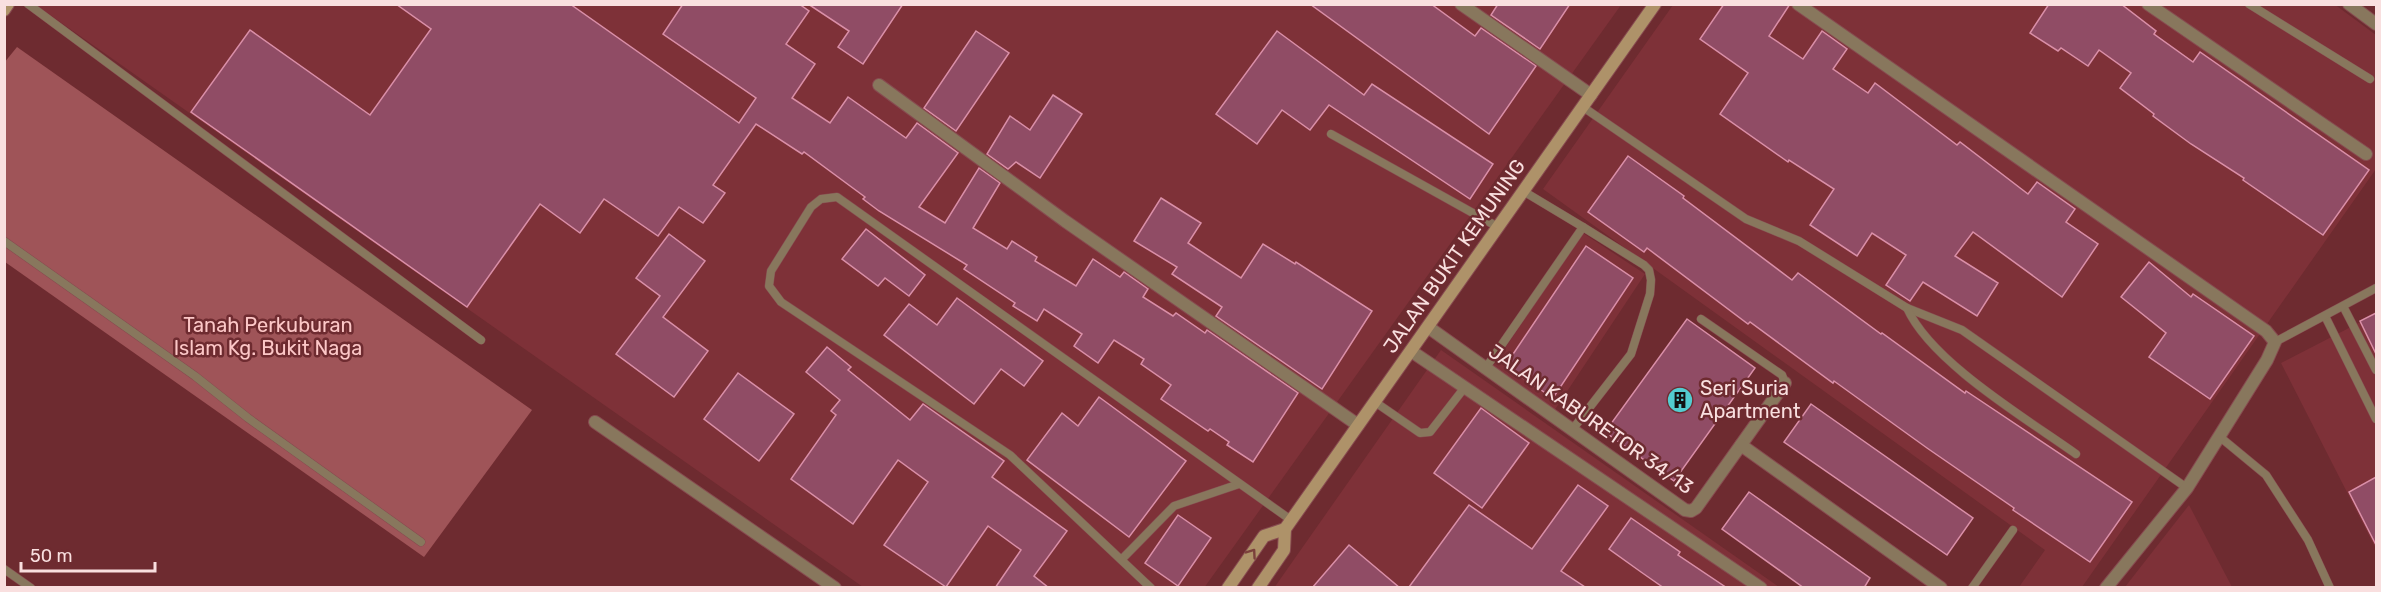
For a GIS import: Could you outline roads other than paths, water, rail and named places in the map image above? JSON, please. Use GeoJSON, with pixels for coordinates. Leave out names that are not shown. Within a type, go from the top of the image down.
{"type":"FeatureCollection","features":[{"type":"Feature","properties":{"kind":"main road"},"geometry":{"type":"LineString","coordinates":[[4,10],[8,4]]}},
{"type":"Feature","properties":{"kind":"main road","name":"JALAN BUKIT KEMUNING"},"geometry":{"type":"LineString","coordinates":[[1258,588],[1284,550],[1288,525],[1656,4]]}},
{"type":"Feature","properties":{"kind":"main road","name":"JALAN BUKIT KEMUNING"},"geometry":{"type":"LineString","coordinates":[[1228,588],[1264,536],[1288,525]]}},
{"type":"Feature","properties":{"kind":"street"},"geometry":{"type":"LineString","coordinates":[[1461,4],[1592,95]]}},
{"type":"Feature","properties":{"kind":"street"},"geometry":{"type":"LineString","coordinates":[[1798,4],[2266,330],[2275,342],[2267,360],[2187,488],[2106,588]]}},
{"type":"Feature","properties":{"kind":"street"},"geometry":{"type":"LineString","coordinates":[[2148,4],[2366,154]]}},
{"type":"Feature","properties":{"kind":"street"},"geometry":{"type":"LineString","coordinates":[[2349,4],[2376,24]]}},
{"type":"Feature","properties":{"kind":"street"},"geometry":{"type":"LineString","coordinates":[[879,85],[1065,221],[1358,426]]}},
{"type":"Feature","properties":{"kind":"street","name":"JALAN KABURETOR 34/13"},"geometry":{"type":"LineString","coordinates":[[1428,327],[1685,510],[1691,511],[1696,508],[1785,383]]}},
{"type":"Feature","properties":{"kind":"street"},"geometry":{"type":"LineString","coordinates":[[1411,351],[1761,588]]}},
{"type":"Feature","properties":{"kind":"street"},"geometry":{"type":"LineString","coordinates":[[595,422],[835,588]]}},
{"type":"Feature","properties":{"kind":"street"},"geometry":{"type":"LineString","coordinates":[[1741,445],[1941,588]]}},
{"type":"Feature","properties":{"kind":"lane"},"geometry":{"type":"LineString","coordinates":[[28,4],[481,340]]}},
{"type":"Feature","properties":{"kind":"lane"},"geometry":{"type":"LineString","coordinates":[[2249,4],[2370,79]]}},
{"type":"Feature","properties":{"kind":"lane"},"geometry":{"type":"LineString","coordinates":[[1583,107],[1746,219],[1799,241],[1907,308],[1962,330],[2187,488]]}},
{"type":"Feature","properties":{"kind":"lane"},"geometry":{"type":"LineString","coordinates":[[1331,134],[1498,227]]}},
{"type":"Feature","properties":{"kind":"lane"},"geometry":{"type":"LineString","coordinates":[[1523,192],[1649,270],[1650,294],[1631,354],[1572,430]]}},
{"type":"Feature","properties":{"kind":"lane"},"geometry":{"type":"LineString","coordinates":[[1151,588],[1123,558],[1010,455],[781,302],[769,286],[771,271],[811,207],[821,199],[837,197],[1239,484],[1288,525]]}},
{"type":"Feature","properties":{"kind":"lane"},"geometry":{"type":"LineString","coordinates":[[1485,369],[1582,227]]}},
{"type":"Feature","properties":{"kind":"lane"},"geometry":{"type":"LineString","coordinates":[[4,241],[195,376],[248,418],[421,542]]}},
{"type":"Feature","properties":{"kind":"lane"},"geometry":{"type":"LineString","coordinates":[[2275,342],[2376,288]]}},
{"type":"Feature","properties":{"kind":"lane"},"geometry":{"type":"LineString","coordinates":[[2343,306],[2376,370]]}},
{"type":"Feature","properties":{"kind":"lane"},"geometry":{"type":"LineString","coordinates":[[1907,308],[1922,334],[1958,368],[2076,454]]}},
{"type":"Feature","properties":{"kind":"lane"},"geometry":{"type":"LineString","coordinates":[[2325,316],[2376,419]]}},
{"type":"Feature","properties":{"kind":"lane"},"geometry":{"type":"LineString","coordinates":[[1701,319],[1782,375],[1785,383]]}},
{"type":"Feature","properties":{"kind":"lane"},"geometry":{"type":"LineString","coordinates":[[1375,402],[1420,433],[1425,434],[1430,432],[1465,387]]}},
{"type":"Feature","properties":{"kind":"lane"},"geometry":{"type":"LineString","coordinates":[[2220,437],[2266,475],[2308,540],[2330,588]]}},
{"type":"Feature","properties":{"kind":"lane"},"geometry":{"type":"LineString","coordinates":[[1123,558],[1174,507],[1239,484]]}},
{"type":"Feature","properties":{"kind":"lane"},"geometry":{"type":"LineString","coordinates":[[1972,588],[2013,530]]}},
{"type":"Feature","properties":{"kind":"lane"},"geometry":{"type":"LineString","coordinates":[[4,568],[31,588]]}},
{"type":"Feature","properties":{"kind":"place","name":"Seri Suria Apartment"},"geometry":{"type":"Point","coordinates":[1680,400]}},
{"type":"Feature","properties":{"kind":"park label","name":"Tanah Perkuburan Islam Kg. Bukit Naga"},"geometry":{"type":"Point","coordinates":[268,336]}}]}
